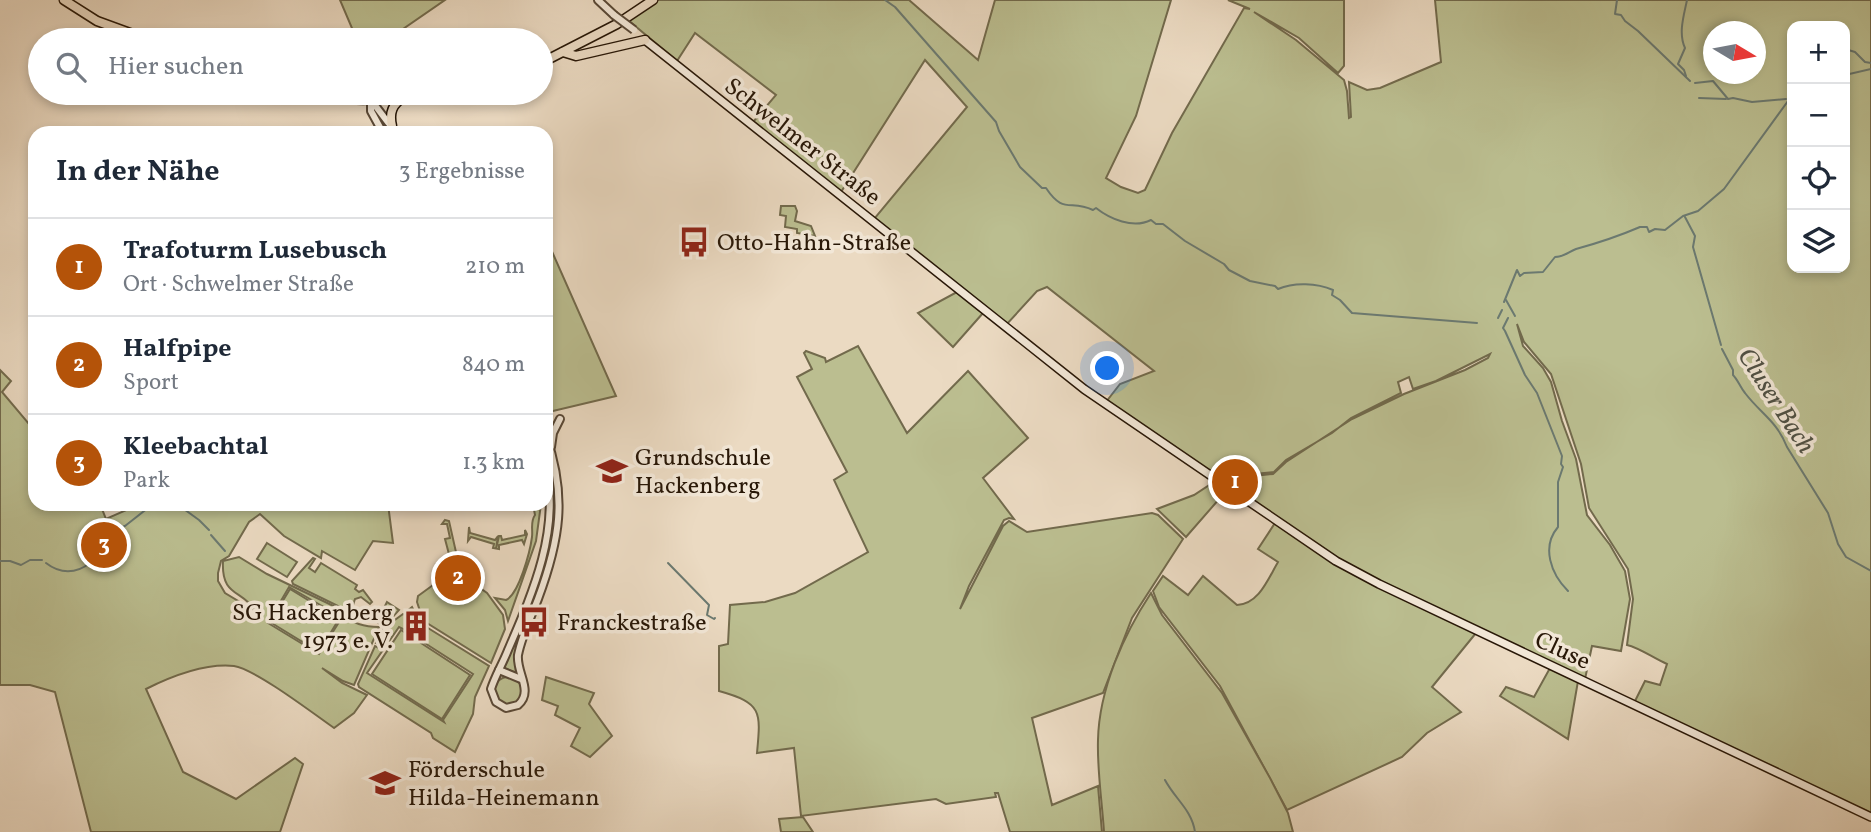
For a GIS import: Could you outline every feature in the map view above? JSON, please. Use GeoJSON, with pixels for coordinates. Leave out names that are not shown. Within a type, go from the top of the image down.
{"type":"FeatureCollection","features":[{"type":"Feature","properties":{"kind":"main road"},"geometry":{"type":"LineString","coordinates":[[64,0],[115,28]]}},
{"type":"Feature","properties":{"kind":"main road"},"geometry":{"type":"LineString","coordinates":[[553,57],[617,24],[653,0]]}},
{"type":"Feature","properties":{"kind":"main road"},"geometry":{"type":"LineString","coordinates":[[563,52],[576,56],[645,40]]}},
{"type":"Feature","properties":{"kind":"main road","name":"Schwelmer Straße"},"geometry":{"type":"LineString","coordinates":[[645,40],[1101,401],[1336,561],[1477,631]]}},
{"type":"Feature","properties":{"kind":"main road"},"geometry":{"type":"LineString","coordinates":[[393,126],[390,117],[394,105]]}},
{"type":"Feature","properties":{"kind":"main road","name":"Cluse"},"geometry":{"type":"LineString","coordinates":[[1477,631],[1871,817]]}},
{"type":"Feature","properties":{"kind":"street","name":"Schwelmer Straße"},"geometry":{"type":"LineString","coordinates":[[598,0],[645,40]]}},
{"type":"Feature","properties":{"kind":"street"},"geometry":{"type":"LineString","coordinates":[[371,105],[371,111],[379,126]]}},
{"type":"Feature","properties":{"kind":"street"},"geometry":{"type":"LineString","coordinates":[[375,105],[391,126]]}},
{"type":"Feature","properties":{"kind":"street"},"geometry":{"type":"LineString","coordinates":[[553,433],[560,419]]}},
{"type":"Feature","properties":{"kind":"street"},"geometry":{"type":"LineString","coordinates":[[550,511],[547,541],[533,585],[491,692],[494,701],[501,707],[513,708],[522,701],[526,689],[518,667],[519,651],[548,573],[558,531],[559,490],[553,459]]}},
{"type":"Feature","properties":{"kind":"street"},"geometry":{"type":"LineString","coordinates":[[499,670],[521,679]]}},
{"type":"Feature","properties":{"kind":"green space"},"geometry":{"type":"Polygon","coordinates":[[[340,0],[445,0],[404,28],[352,28],[340,0]]]}},
{"type":"Feature","properties":{"kind":"green space"},"geometry":{"type":"Polygon","coordinates":[[[656,0],[909,0],[978,60],[995,0],[1171,0],[1136,116],[1106,178],[1138,193],[1145,190],[1172,133],[1244,8],[1250,9],[1228,0],[1344,0],[1344,66],[1338,73],[1299,38],[1254,12],[1296,40],[1344,80],[1349,118],[1349,82],[1367,90],[1380,88],[1441,62],[1435,0],[1871,0],[1871,813],[1634,703],[1645,681],[1660,685],[1667,664],[1627,645],[1633,599],[1628,569],[1589,508],[1581,464],[1551,374],[1524,342],[1517,324],[1523,346],[1543,368],[1551,382],[1576,459],[1587,515],[1610,545],[1625,571],[1630,599],[1621,651],[1592,646],[1585,679],[1358,572],[1233,489],[1253,476],[1273,474],[1317,442],[1286,460],[1274,472],[1254,474],[1231,487],[1106,402],[1120,384],[1154,371],[1047,287],[1037,291],[1007,324],[874,219],[967,107],[925,60],[841,192],[753,122],[776,95],[695,33],[677,61],[628,20],[656,0]],[[1490,354],[1436,381],[1413,389],[1409,377],[1398,382],[1401,393],[1351,418],[1339,427],[1404,394],[1465,370],[1488,358],[1490,354]]]}},
{"type":"Feature","properties":{"kind":"green space"},"geometry":{"type":"Polygon","coordinates":[[[781,206],[795,206],[795,221],[811,226],[815,236],[797,233],[797,229],[785,227],[786,216],[780,215],[781,206]]]}},
{"type":"Feature","properties":{"kind":"green space"},"geometry":{"type":"Polygon","coordinates":[[[553,254],[616,396],[553,411],[553,254]]]}},
{"type":"Feature","properties":{"kind":"green space"},"geometry":{"type":"Polygon","coordinates":[[[957,292],[983,313],[953,347],[918,313],[957,292]]]}},
{"type":"Feature","properties":{"kind":"green space"},"geometry":{"type":"Polygon","coordinates":[[[858,346],[907,433],[968,371],[1028,438],[983,478],[1014,519],[1004,520],[969,586],[960,609],[1003,526],[1009,521],[1027,532],[1152,513],[1158,515],[1183,539],[1132,618],[1103,693],[1032,718],[1052,805],[1098,786],[1102,832],[1010,832],[998,793],[995,793],[996,797],[946,804],[936,799],[801,816],[794,748],[757,753],[759,727],[756,711],[744,700],[719,691],[719,646],[728,644],[730,605],[765,602],[795,593],[868,552],[834,480],[847,472],[797,377],[812,369],[804,353],[806,351],[825,358],[826,362],[858,346]]]}},
{"type":"Feature","properties":{"kind":"green space"},"geometry":{"type":"Polygon","coordinates":[[[0,370],[11,381],[2,392],[28,423],[28,511],[103,511],[106,519],[124,511],[389,511],[393,543],[373,541],[355,570],[322,551],[321,558],[284,536],[260,514],[249,522],[229,556],[221,561],[218,581],[225,593],[255,611],[225,581],[223,561],[239,557],[267,574],[344,611],[336,614],[289,587],[268,623],[319,654],[341,619],[338,616],[340,615],[359,624],[379,627],[354,685],[322,668],[342,683],[367,695],[354,713],[334,728],[270,683],[234,666],[212,666],[189,672],[146,689],[183,772],[236,799],[295,758],[303,764],[280,832],[91,832],[55,692],[30,685],[0,685],[0,370]]]}},
{"type":"Feature","properties":{"kind":"green space"},"geometry":{"type":"Polygon","coordinates":[[[1214,482],[1227,490],[1186,537],[1157,509],[1194,495],[1214,482]]]}},
{"type":"Feature","properties":{"kind":"green space"},"geometry":{"type":"Polygon","coordinates":[[[534,511],[540,511],[536,541],[508,621],[505,610],[495,598],[506,600],[515,590],[531,544],[534,511]]]}},
{"type":"Feature","properties":{"kind":"green space"},"geometry":{"type":"Polygon","coordinates":[[[445,520],[449,521],[458,561],[439,576],[436,564],[450,558],[445,539],[450,538],[447,524],[442,524],[445,520]]]}},
{"type":"Feature","properties":{"kind":"green space"},"geometry":{"type":"Polygon","coordinates":[[[1275,523],[1354,575],[1476,633],[1432,687],[1461,712],[1427,733],[1402,757],[1287,810],[1220,686],[1159,607],[1153,591],[1163,576],[1188,595],[1203,576],[1237,605],[1245,604],[1262,590],[1278,562],[1258,549],[1275,523]]]}},
{"type":"Feature","properties":{"kind":"green space"},"geometry":{"type":"Polygon","coordinates":[[[469,527],[470,533],[495,540],[498,536],[496,549],[493,548],[494,544],[471,537],[468,541],[469,527]]]}},
{"type":"Feature","properties":{"kind":"green space"},"geometry":{"type":"Polygon","coordinates":[[[525,530],[527,534],[524,544],[522,540],[499,545],[499,549],[496,549],[499,536],[502,540],[525,535],[525,530]]]}},
{"type":"Feature","properties":{"kind":"green space"},"geometry":{"type":"Polygon","coordinates":[[[267,543],[297,562],[287,577],[257,559],[267,543]]]}},
{"type":"Feature","properties":{"kind":"green space"},"geometry":{"type":"Polygon","coordinates":[[[547,550],[551,551],[523,630],[516,673],[504,668],[547,550]]]}},
{"type":"Feature","properties":{"kind":"green space"},"geometry":{"type":"Polygon","coordinates":[[[313,558],[315,559],[309,568],[315,572],[321,563],[357,585],[355,589],[359,592],[363,590],[372,602],[370,604],[361,597],[344,609],[293,584],[292,581],[313,558]]]}},
{"type":"Feature","properties":{"kind":"green space"},"geometry":{"type":"Polygon","coordinates":[[[464,568],[469,580],[487,593],[503,615],[505,629],[491,663],[427,623],[417,602],[418,596],[444,577],[464,568]]]}},
{"type":"Feature","properties":{"kind":"green space"},"geometry":{"type":"Polygon","coordinates":[[[290,589],[339,619],[319,652],[270,622],[290,589]]]}},
{"type":"Feature","properties":{"kind":"green space"},"geometry":{"type":"Polygon","coordinates":[[[1151,593],[1162,615],[1222,693],[1288,813],[1293,832],[1104,832],[1099,774],[1099,721],[1115,663],[1131,626],[1151,593]]]}},
{"type":"Feature","properties":{"kind":"green space"},"geometry":{"type":"Polygon","coordinates":[[[387,602],[399,610],[390,620],[380,624],[376,619],[376,612],[379,608],[383,610],[387,602]]]}},
{"type":"Feature","properties":{"kind":"green space"},"geometry":{"type":"Polygon","coordinates":[[[412,607],[418,619],[414,617],[405,630],[399,627],[367,673],[444,722],[473,674],[420,640],[428,628],[489,666],[475,697],[473,714],[455,752],[358,684],[375,646],[379,648],[381,645],[376,643],[384,628],[403,614],[408,615],[406,612],[412,607]]]}},
{"type":"Feature","properties":{"kind":"green space"},"geometry":{"type":"Polygon","coordinates":[[[401,630],[470,675],[442,719],[372,674],[401,630]]]}},
{"type":"Feature","properties":{"kind":"green space"},"geometry":{"type":"Polygon","coordinates":[[[1550,668],[1578,681],[1568,739],[1500,696],[1506,687],[1534,697],[1550,668]]]}},
{"type":"Feature","properties":{"kind":"green space"},"geometry":{"type":"Polygon","coordinates":[[[508,677],[518,681],[522,691],[518,701],[508,705],[498,701],[494,691],[498,681],[508,677]]]}},
{"type":"Feature","properties":{"kind":"green space"},"geometry":{"type":"Polygon","coordinates":[[[546,677],[594,693],[589,704],[612,736],[590,757],[571,746],[580,728],[555,715],[558,706],[542,700],[546,677]]]}},
{"type":"Feature","properties":{"kind":"green space"},"geometry":{"type":"Polygon","coordinates":[[[803,817],[813,832],[781,832],[779,819],[803,817]]]}},
{"type":"Feature","properties":{"kind":"waterway"},"geometry":{"type":"LineString","coordinates":[[885,0],[895,7],[996,122],[1020,167],[1063,204],[1093,210],[1096,208],[1122,222],[1144,223],[1151,220],[1156,224],[1163,224],[1229,270],[1250,281],[1278,289],[1298,284],[1327,288],[1333,290],[1332,295],[1352,313],[1477,323]]}},
{"type":"Feature","properties":{"kind":"waterway"},"geometry":{"type":"LineString","coordinates":[[1617,0],[1615,14],[1621,15],[1690,81]]}},
{"type":"Feature","properties":{"kind":"waterway"},"geometry":{"type":"LineString","coordinates":[[1686,76],[1678,64],[1685,48],[1682,30],[1687,0]]}},
{"type":"Feature","properties":{"kind":"waterway"},"geometry":{"type":"LineString","coordinates":[[1850,50],[1865,62],[1871,63]]}},
{"type":"Feature","properties":{"kind":"waterway"},"geometry":{"type":"LineString","coordinates":[[1850,74],[1871,69]]}},
{"type":"Feature","properties":{"kind":"waterway"},"geometry":{"type":"LineString","coordinates":[[1695,83],[1713,81],[1728,99],[1752,102],[1786,99]]}},
{"type":"Feature","properties":{"kind":"waterway"},"geometry":{"type":"LineString","coordinates":[[1699,98],[1726,99]]}},
{"type":"Feature","properties":{"kind":"waterway"},"geometry":{"type":"LineString","coordinates":[[1504,302],[1517,270],[1520,276],[1524,273],[1543,272],[1555,257],[1640,227],[1647,227],[1649,232],[1655,229],[1665,230],[1683,216],[1698,211],[1724,189],[1787,102]]}},
{"type":"Feature","properties":{"kind":"waterway","name":"Cluser Bach"},"geometry":{"type":"LineString","coordinates":[[1685,217],[1695,236],[1693,247],[1721,345]]}},
{"type":"Feature","properties":{"kind":"waterway"},"geometry":{"type":"LineString","coordinates":[[1506,300],[1515,316]]}},
{"type":"Feature","properties":{"kind":"waterway"},"geometry":{"type":"LineString","coordinates":[[1498,318],[1502,310]]}},
{"type":"Feature","properties":{"kind":"waterway"},"geometry":{"type":"LineString","coordinates":[[1508,318],[1503,328],[1525,375],[1537,393],[1562,456],[1563,467],[1558,482],[1558,527],[1550,543],[1549,552],[1553,569],[1568,591]]}},
{"type":"Feature","properties":{"kind":"waterway","name":"Cluser Bach"},"geometry":{"type":"LineString","coordinates":[[1722,349],[1733,375],[1745,393],[1774,424],[1828,513],[1838,544],[1846,557],[1871,571]]}},
{"type":"Feature","properties":{"kind":"waterway"},"geometry":{"type":"LineString","coordinates":[[46,563],[68,571],[90,563],[92,565],[105,551],[108,536],[144,511]]}},
{"type":"Feature","properties":{"kind":"waterway"},"geometry":{"type":"LineString","coordinates":[[187,511],[209,530]]}},
{"type":"Feature","properties":{"kind":"waterway"},"geometry":{"type":"LineString","coordinates":[[211,535],[225,551]]}},
{"type":"Feature","properties":{"kind":"waterway"},"geometry":{"type":"LineString","coordinates":[[0,561],[21,565],[30,560],[42,560]]}},
{"type":"Feature","properties":{"kind":"waterway"},"geometry":{"type":"LineString","coordinates":[[668,563],[709,605],[707,615],[715,618]]}},
{"type":"Feature","properties":{"kind":"waterway"},"geometry":{"type":"LineString","coordinates":[[1165,780],[1187,811],[1195,832]]}},
{"type":"Feature","properties":{"kind":"place","name":"Otto-Hahn-Straße"},"geometry":{"type":"Point","coordinates":[694,242]}},
{"type":"Feature","properties":{"kind":"place","name":"Grundschule Hackenberg"},"geometry":{"type":"Point","coordinates":[612,471]}},
{"type":"Feature","properties":{"kind":"place","name":"Trafoturm Lusebusch"},"geometry":{"type":"Point","coordinates":[1235,482]}},
{"type":"Feature","properties":{"kind":"place","name":"Kleebachtal"},"geometry":{"type":"Point","coordinates":[104,545]}},
{"type":"Feature","properties":{"kind":"place","name":"Halfpipe"},"geometry":{"type":"Point","coordinates":[458,578]}},
{"type":"Feature","properties":{"kind":"place","name":"Franckestraße"},"geometry":{"type":"Point","coordinates":[534,622]}},
{"type":"Feature","properties":{"kind":"place","name":"SG Hackenberg 1973 e. V."},"geometry":{"type":"Point","coordinates":[416,626]}},
{"type":"Feature","properties":{"kind":"place","name":"Förderschule Hilda-Heinemann"},"geometry":{"type":"Point","coordinates":[385,783]}}]}
